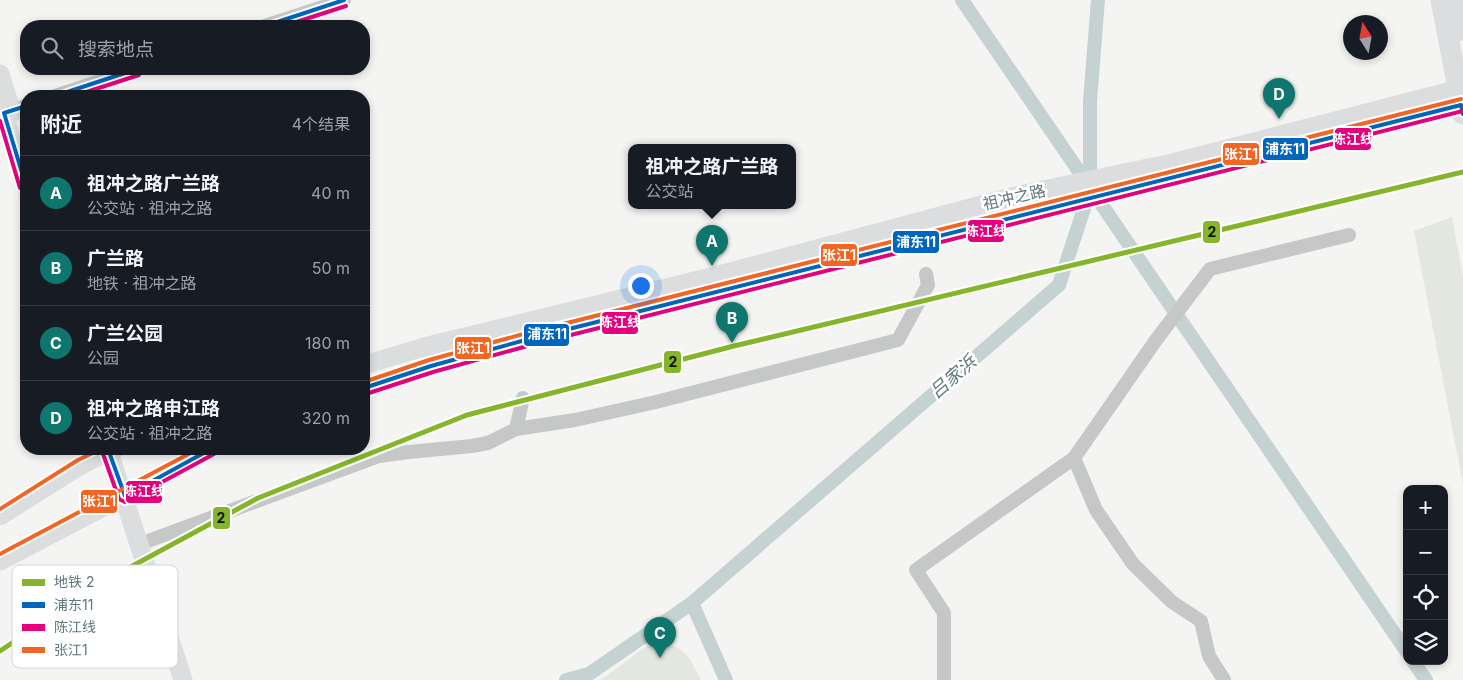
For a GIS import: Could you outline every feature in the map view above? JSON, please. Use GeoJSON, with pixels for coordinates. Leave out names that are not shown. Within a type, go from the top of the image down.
{"type":"FeatureCollection","features":[{"type":"Feature","properties":{"kind":"highway"},"geometry":{"type":"LineString","coordinates":[[1457,0],[1463,29]]}},
{"type":"Feature","properties":{"kind":"main road"},"geometry":{"type":"LineString","coordinates":[[1442,0],[1462,100]]}},
{"type":"Feature","properties":{"kind":"main road"},"geometry":{"type":"LineString","coordinates":[[0,74],[20,160]]}},
{"type":"Feature","properties":{"kind":"main road","name":"祖冲之路"},"geometry":{"type":"LineString","coordinates":[[370,386],[431,366],[529,339],[1016,217],[1172,170],[1462,100]]}},
{"type":"Feature","properties":{"kind":"main road"},"geometry":{"type":"LineString","coordinates":[[8,109],[20,142]]}},
{"type":"Feature","properties":{"kind":"main road","name":"祖冲之路"},"geometry":{"type":"LineString","coordinates":[[370,363],[424,347],[716,276],[1015,196],[1172,170]]}},
{"type":"Feature","properties":{"kind":"main road"},"geometry":{"type":"LineString","coordinates":[[0,516],[81,465],[101,455]]}},
{"type":"Feature","properties":{"kind":"main road"},"geometry":{"type":"LineString","coordinates":[[115,455],[148,541],[155,565]]}},
{"type":"Feature","properties":{"kind":"main road"},"geometry":{"type":"LineString","coordinates":[[0,561],[199,455]]}},
{"type":"Feature","properties":{"kind":"main road"},"geometry":{"type":"LineString","coordinates":[[129,494],[149,565]]}},
{"type":"Feature","properties":{"kind":"main road"},"geometry":{"type":"LineString","coordinates":[[178,645],[190,680]]}},
{"type":"Feature","properties":{"kind":"main road"},"geometry":{"type":"LineString","coordinates":[[178,667],[183,680]]}},
{"type":"Feature","properties":{"kind":"street"},"geometry":{"type":"LineString","coordinates":[[283,20],[344,0]]}},
{"type":"Feature","properties":{"kind":"street"},"geometry":{"type":"LineString","coordinates":[[73,90],[119,75]]}},
{"type":"Feature","properties":{"kind":"street"},"geometry":{"type":"LineString","coordinates":[[944,680],[944,613],[916,570],[1074,458],[1156,340],[1210,269],[1349,235]]}},
{"type":"Feature","properties":{"kind":"street"},"geometry":{"type":"LineString","coordinates":[[148,541],[379,456],[488,443],[516,429],[575,420],[656,402],[898,340],[928,285],[926,274]]}},
{"type":"Feature","properties":{"kind":"street"},"geometry":{"type":"LineString","coordinates":[[516,429],[523,398]]}},
{"type":"Feature","properties":{"kind":"street"},"geometry":{"type":"LineString","coordinates":[[1074,458],[1096,510],[1132,564],[1172,602],[1201,621],[1209,656],[1224,680]]}},
{"type":"Feature","properties":{"kind":"shaded area"},"geometry":{"type":"Polygon","coordinates":[[[1452,217],[1463,276],[1463,484],[1414,231],[1452,217]]]}},
{"type":"Feature","properties":{"kind":"shaded area"},"geometry":{"type":"Polygon","coordinates":[[[653,644],[671,645],[684,652],[701,680],[599,680],[646,647],[653,644]]]}},
{"type":"Feature","properties":{"kind":"waterway"},"geometry":{"type":"LineString","coordinates":[[962,0],[1403,646]]}},
{"type":"Feature","properties":{"kind":"waterway","name":"吕家浜"},"geometry":{"type":"LineString","coordinates":[[726,680],[692,603],[1059,285],[1090,190],[1090,101],[1098,0]]}},
{"type":"Feature","properties":{"kind":"waterway"},"geometry":{"type":"LineString","coordinates":[[566,680],[589,674],[692,603]]}},
{"type":"Feature","properties":{"kind":"waterway"},"geometry":{"type":"LineString","coordinates":[[1416,665],[1426,680]]}},
{"type":"Feature","properties":{"kind":"metro line","name":"2"},"geometry":{"type":"LineString","coordinates":[[370,454],[467,415],[734,346],[1463,172]]}},
{"type":"Feature","properties":{"kind":"metro line","name":"2"},"geometry":{"type":"LineString","coordinates":[[134,565],[258,498],[366,455]]}},
{"type":"Feature","properties":{"kind":"metro line","name":"2"},"geometry":{"type":"LineString","coordinates":[[0,651],[12,643]]}},
{"type":"Feature","properties":{"kind":"transit line","name":"浦东11"},"geometry":{"type":"LineString","coordinates":[[283,20],[344,0]]}},
{"type":"Feature","properties":{"kind":"transit line","name":"陈江线"},"geometry":{"type":"LineString","coordinates":[[303,20],[346,6]]}},
{"type":"Feature","properties":{"kind":"transit line","name":"浦东11"},"geometry":{"type":"LineString","coordinates":[[73,90],[119,75]]}},
{"type":"Feature","properties":{"kind":"transit line","name":"陈江线"},"geometry":{"type":"LineString","coordinates":[[93,90],[139,75]]}},
{"type":"Feature","properties":{"kind":"transit line","name":"张江1"},"geometry":{"type":"LineString","coordinates":[[370,380],[429,360],[527,333],[1461,99]]}},
{"type":"Feature","properties":{"kind":"transit line","name":"浦东11"},"geometry":{"type":"LineString","coordinates":[[370,386],[431,366],[529,339],[1461,105],[1463,114]]}},
{"type":"Feature","properties":{"kind":"transit line","name":"浦东11"},"geometry":{"type":"LineString","coordinates":[[20,108],[4,113],[20,166]]}},
{"type":"Feature","properties":{"kind":"transit line","name":"陈江线"},"geometry":{"type":"LineString","coordinates":[[370,393],[433,372],[531,345],[1463,111]]}},
{"type":"Feature","properties":{"kind":"transit line","name":"陈江线"},"geometry":{"type":"LineString","coordinates":[[0,121],[20,188]]}},
{"type":"Feature","properties":{"kind":"transit line","name":"张江1"},"geometry":{"type":"LineString","coordinates":[[0,509],[88,455]]}},
{"type":"Feature","properties":{"kind":"transit line","name":"陈江线"},"geometry":{"type":"LineString","coordinates":[[103,455],[119,499],[125,502],[212,455]]}},
{"type":"Feature","properties":{"kind":"transit line","name":"浦东11"},"geometry":{"type":"LineString","coordinates":[[110,455],[125,496],[200,455]]}},
{"type":"Feature","properties":{"kind":"transit line","name":"张江1"},"geometry":{"type":"LineString","coordinates":[[0,554],[187,455]]}},
{"type":"Feature","properties":{"kind":"place","name":"祖冲之路申江路"},"geometry":{"type":"Point","coordinates":[1279,119]}},
{"type":"Feature","properties":{"kind":"place","name":"祖冲之路广兰路"},"geometry":{"type":"Point","coordinates":[712,266]}},
{"type":"Feature","properties":{"kind":"place","name":"广兰路"},"geometry":{"type":"Point","coordinates":[732,343]}},
{"type":"Feature","properties":{"kind":"place","name":"广兰公园"},"geometry":{"type":"Point","coordinates":[660,658]}}]}
